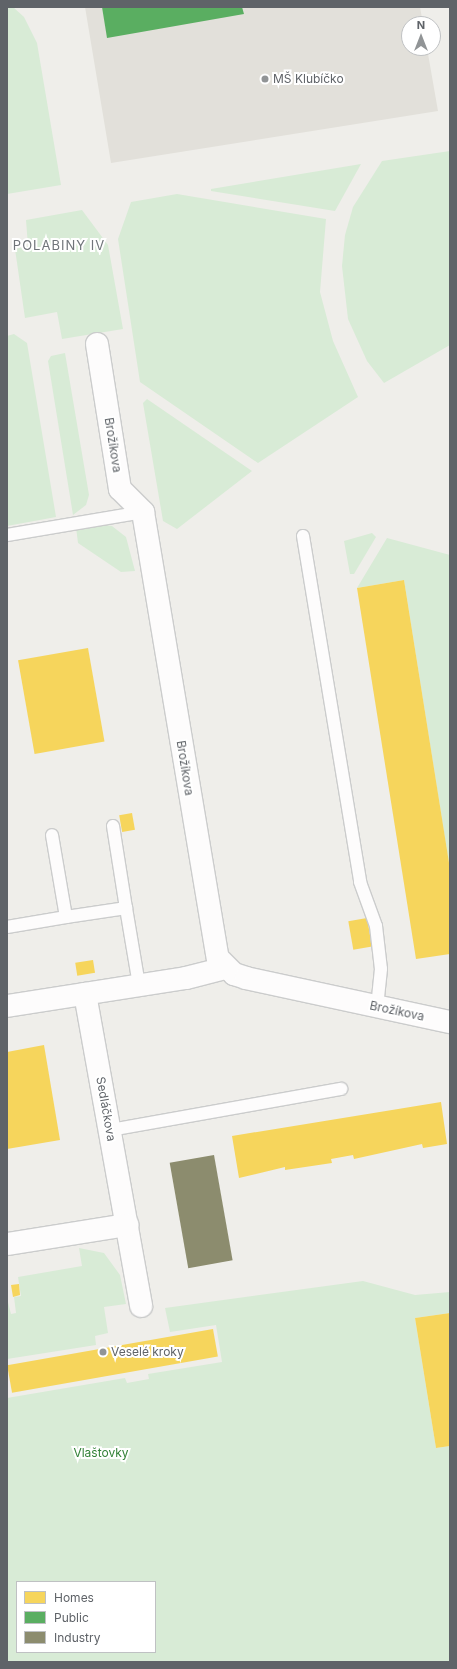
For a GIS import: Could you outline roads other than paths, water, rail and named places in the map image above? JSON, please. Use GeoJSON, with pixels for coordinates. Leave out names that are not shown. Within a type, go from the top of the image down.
{"type":"FeatureCollection","features":[{"type":"Feature","properties":{"kind":"street","name":"Brožíkova"},"geometry":{"type":"LineString","coordinates":[[97,344],[120,488],[143,512],[214,946],[225,968],[246,978],[450,1022]]}},
{"type":"Feature","properties":{"kind":"street"},"geometry":{"type":"LineString","coordinates":[[7,1006],[200,975],[225,968]]}},
{"type":"Feature","properties":{"kind":"street","name":"Sedláčkova"},"geometry":{"type":"LineString","coordinates":[[85,994],[141,1306]]}},
{"type":"Feature","properties":{"kind":"street"},"geometry":{"type":"LineString","coordinates":[[7,1244],[127,1225]]}},
{"type":"Feature","properties":{"kind":"lane"},"geometry":{"type":"LineString","coordinates":[[7,535],[143,512]]}},
{"type":"Feature","properties":{"kind":"lane"},"geometry":{"type":"LineString","coordinates":[[303,536],[360,882],[376,926],[381,969],[377,1006]]}},
{"type":"Feature","properties":{"kind":"lane"},"geometry":{"type":"LineString","coordinates":[[113,826],[139,984]]}},
{"type":"Feature","properties":{"kind":"lane"},"geometry":{"type":"LineString","coordinates":[[52,835],[66,917]]}},
{"type":"Feature","properties":{"kind":"lane"},"geometry":{"type":"LineString","coordinates":[[7,927],[126,908]]}},
{"type":"Feature","properties":{"kind":"lane"},"geometry":{"type":"LineString","coordinates":[[110,1130],[342,1089]]}},
{"type":"Feature","properties":{"kind":"place","name":"MŠ Klubíčko"},"geometry":{"type":"Point","coordinates":[265,79]}},
{"type":"Feature","properties":{"kind":"place","name":"Veselé kroky"},"geometry":{"type":"Point","coordinates":[103,1352]}},
{"type":"Feature","properties":{"kind":"district","name":"POLABINY IV"},"geometry":{"type":"Point","coordinates":[59,245]}},
{"type":"Feature","properties":{"kind":"park label","name":"Vlaštovky"},"geometry":{"type":"Point","coordinates":[101,1453]}}]}
